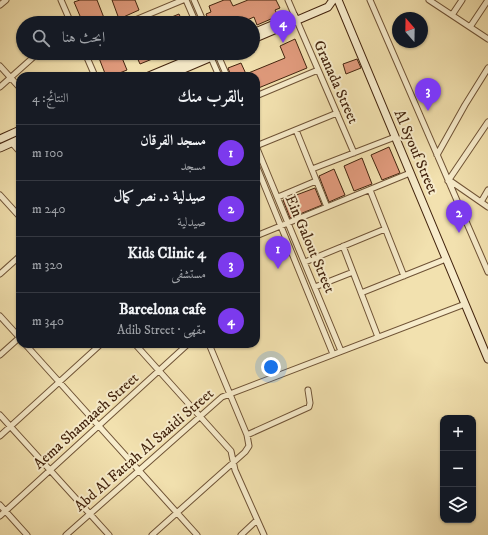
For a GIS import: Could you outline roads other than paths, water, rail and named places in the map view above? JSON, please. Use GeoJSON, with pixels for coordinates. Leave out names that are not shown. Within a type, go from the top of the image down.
{"type":"FeatureCollection","features":[{"type":"Feature","properties":{"kind":"main road"},"geometry":{"type":"LineString","coordinates":[[260,30],[328,7],[333,0]]}},
{"type":"Feature","properties":{"kind":"main road","name":"Al Syouf Street"},"geometry":{"type":"LineString","coordinates":[[338,0],[488,359]]}},
{"type":"Feature","properties":{"kind":"main road"},"geometry":{"type":"LineString","coordinates":[[260,36],[295,18]]}},
{"type":"Feature","properties":{"kind":"main road"},"geometry":{"type":"LineString","coordinates":[[159,72],[187,60]]}},
{"type":"Feature","properties":{"kind":"main road"},"geometry":{"type":"LineString","coordinates":[[176,72],[202,60]]}},
{"type":"Feature","properties":{"kind":"main road"},"geometry":{"type":"LineString","coordinates":[[0,139],[16,132]]}},
{"type":"Feature","properties":{"kind":"main road"},"geometry":{"type":"LineString","coordinates":[[0,148],[16,140]]}},
{"type":"Feature","properties":{"kind":"street"},"geometry":{"type":"LineString","coordinates":[[0,5],[6,0]]}},
{"type":"Feature","properties":{"kind":"street"},"geometry":{"type":"LineString","coordinates":[[61,0],[68,16]]}},
{"type":"Feature","properties":{"kind":"street"},"geometry":{"type":"LineString","coordinates":[[146,16],[185,1],[193,0],[201,16]]}},
{"type":"Feature","properties":{"kind":"street","name":"Granada Street"},"geometry":{"type":"LineString","coordinates":[[288,0],[354,153]]}},
{"type":"Feature","properties":{"kind":"street"},"geometry":{"type":"LineString","coordinates":[[370,0],[437,155],[486,260],[488,272]]}},
{"type":"Feature","properties":{"kind":"street"},"geometry":{"type":"LineString","coordinates":[[429,0],[488,39]]}},
{"type":"Feature","properties":{"kind":"street"},"geometry":{"type":"LineString","coordinates":[[452,15],[462,0]]}},
{"type":"Feature","properties":{"kind":"street"},"geometry":{"type":"LineString","coordinates":[[470,27],[488,0]]}},
{"type":"Feature","properties":{"kind":"street"},"geometry":{"type":"LineString","coordinates":[[185,1],[192,16]]}},
{"type":"Feature","properties":{"kind":"street"},"geometry":{"type":"LineString","coordinates":[[0,87],[30,60]]}},
{"type":"Feature","properties":{"kind":"street"},"geometry":{"type":"LineString","coordinates":[[88,60],[93,72]]}},
{"type":"Feature","properties":{"kind":"street"},"geometry":{"type":"LineString","coordinates":[[216,60],[218,72]]}},
{"type":"Feature","properties":{"kind":"street"},"geometry":{"type":"LineString","coordinates":[[218,60],[225,72]]}},
{"type":"Feature","properties":{"kind":"street"},"geometry":{"type":"LineString","coordinates":[[0,66],[16,84]]}},
{"type":"Feature","properties":{"kind":"street"},"geometry":{"type":"LineString","coordinates":[[437,155],[488,68]]}},
{"type":"Feature","properties":{"kind":"street"},"geometry":{"type":"LineString","coordinates":[[260,94],[318,70]]}},
{"type":"Feature","properties":{"kind":"street"},"geometry":{"type":"LineString","coordinates":[[260,144],[337,113]]}},
{"type":"Feature","properties":{"kind":"street"},"geometry":{"type":"LineString","coordinates":[[449,181],[488,122]]}},
{"type":"Feature","properties":{"kind":"street"},"geometry":{"type":"LineString","coordinates":[[296,130],[327,207]]}},
{"type":"Feature","properties":{"kind":"street"},"geometry":{"type":"LineString","coordinates":[[312,169],[395,137]]}},
{"type":"Feature","properties":{"kind":"street"},"geometry":{"type":"LineString","coordinates":[[12,142],[16,147]]}},
{"type":"Feature","properties":{"kind":"street","name":"Ein Galout Street"},"geometry":{"type":"LineString","coordinates":[[260,155],[342,351]]}},
{"type":"Feature","properties":{"kind":"street"},"geometry":{"type":"LineString","coordinates":[[260,234],[410,173]]}},
{"type":"Feature","properties":{"kind":"street"},"geometry":{"type":"LineString","coordinates":[[278,197],[316,181]]}},
{"type":"Feature","properties":{"kind":"street"},"geometry":{"type":"LineString","coordinates":[[449,181],[488,207]]}},
{"type":"Feature","properties":{"kind":"street","name":"Ein Galout Street"},"geometry":{"type":"LineString","coordinates":[[260,182],[281,226],[333,354]]}},
{"type":"Feature","properties":{"kind":"street"},"geometry":{"type":"LineString","coordinates":[[370,190],[404,276]]}},
{"type":"Feature","properties":{"kind":"street"},"geometry":{"type":"LineString","coordinates":[[481,202],[488,190]]}},
{"type":"Feature","properties":{"kind":"street"},"geometry":{"type":"LineString","coordinates":[[0,195],[16,213]]}},
{"type":"Feature","properties":{"kind":"street"},"geometry":{"type":"LineString","coordinates":[[305,262],[385,229]]}},
{"type":"Feature","properties":{"kind":"street"},"geometry":{"type":"LineString","coordinates":[[343,246],[378,336]]}},
{"type":"Feature","properties":{"kind":"street"},"geometry":{"type":"LineString","coordinates":[[361,293],[446,259]]}},
{"type":"Feature","properties":{"kind":"street"},"geometry":{"type":"LineString","coordinates":[[0,274],[16,260]]}},
{"type":"Feature","properties":{"kind":"street"},"geometry":{"type":"LineString","coordinates":[[315,287],[353,272]]}},
{"type":"Feature","properties":{"kind":"street","name":"Abd Al Fattah Al Saaidi Street"},"geometry":{"type":"LineString","coordinates":[[66,535],[222,397],[229,393],[465,304]]}},
{"type":"Feature","properties":{"kind":"street"},"geometry":{"type":"LineString","coordinates":[[0,316],[16,334]]}},
{"type":"Feature","properties":{"kind":"street"},"geometry":{"type":"LineString","coordinates":[[0,355],[16,341]]}},
{"type":"Feature","properties":{"kind":"street"},"geometry":{"type":"LineString","coordinates":[[29,348],[197,535]]}},
{"type":"Feature","properties":{"kind":"street"},"geometry":{"type":"LineString","coordinates":[[0,436],[97,348]]}},
{"type":"Feature","properties":{"kind":"street"},"geometry":{"type":"LineString","coordinates":[[139,348],[229,448],[233,454],[235,470],[264,535]]}},
{"type":"Feature","properties":{"kind":"street","name":"Aema Shamaaeh Street"},"geometry":{"type":"LineString","coordinates":[[0,516],[184,348]]}},
{"type":"Feature","properties":{"kind":"street"},"geometry":{"type":"LineString","coordinates":[[152,535],[247,450],[249,442],[247,435],[211,348]]}},
{"type":"Feature","properties":{"kind":"street"},"geometry":{"type":"LineString","coordinates":[[247,435],[309,408],[310,403],[308,390]]}},
{"type":"Feature","properties":{"kind":"street"},"geometry":{"type":"LineString","coordinates":[[0,415],[108,535]]}},
{"type":"Feature","properties":{"kind":"street"},"geometry":{"type":"LineString","coordinates":[[0,505],[27,535]]}},
{"type":"Feature","properties":{"kind":"street"},"geometry":{"type":"LineString","coordinates":[[241,535],[257,520]]}},
{"type":"Feature","properties":{"kind":"place","name":"Barcelona cafe"},"geometry":{"type":"Point","coordinates":[283,43]}},
{"type":"Feature","properties":{"kind":"place","name":"4 Kids Clinic"},"geometry":{"type":"Point","coordinates":[428,111]}},
{"type":"Feature","properties":{"kind":"place","name":"صيدلية د. نصر كمال"},"geometry":{"type":"Point","coordinates":[459,233]}},
{"type":"Feature","properties":{"kind":"place","name":"مسجد الفرقان"},"geometry":{"type":"Point","coordinates":[278,269]}}]}
